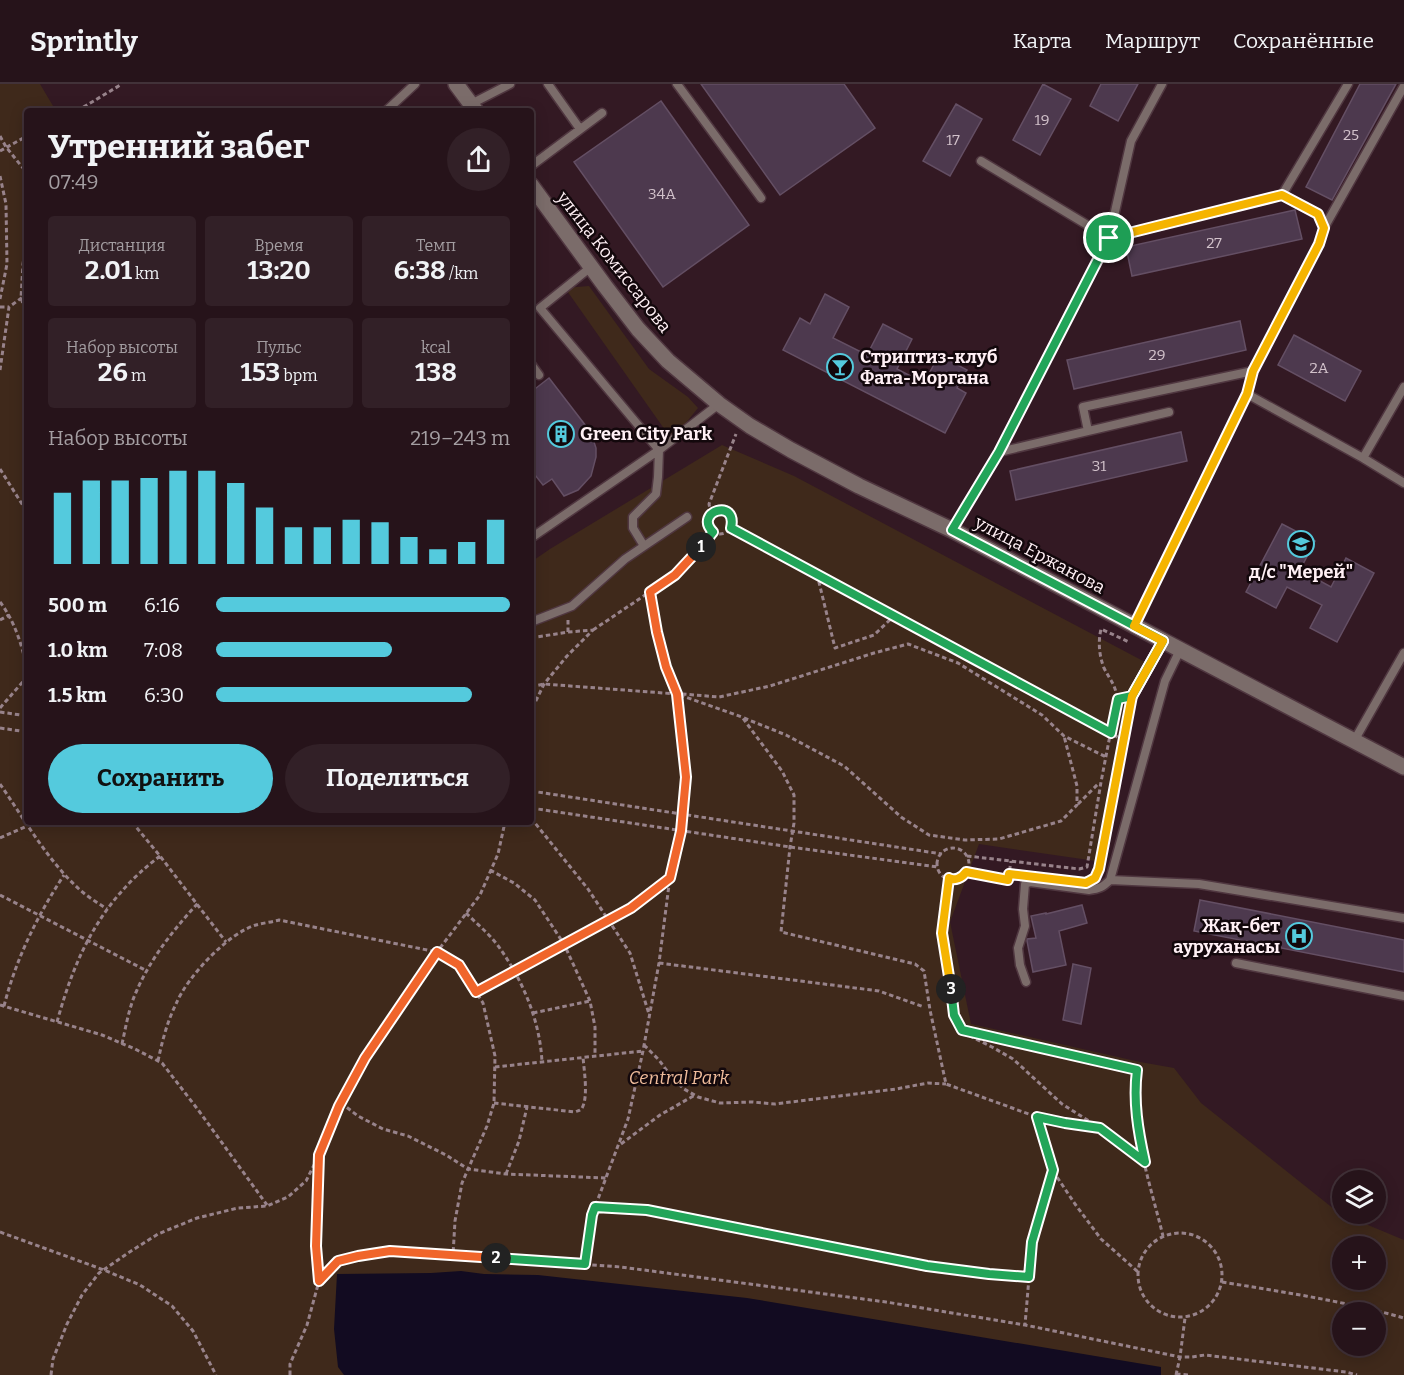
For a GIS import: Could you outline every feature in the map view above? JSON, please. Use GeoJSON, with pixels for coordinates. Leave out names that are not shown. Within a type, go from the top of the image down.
{"type":"FeatureCollection","features":[{"type":"Feature","properties":{"kind":"street"},"geometry":{"type":"LineString","coordinates":[[456,84],[474,108]]}},
{"type":"Feature","properties":{"kind":"street","name":"улица Комиссарова"},"geometry":{"type":"LineString","coordinates":[[534,189],[638,329],[668,361]]}},
{"type":"Feature","properties":{"kind":"street","name":"улица Ержанова"},"geometry":{"type":"LineString","coordinates":[[668,361],[719,404],[750,426],[791,450],[859,486],[952,530],[1404,767]]}},
{"type":"Feature","properties":{"kind":"lane"},"geometry":{"type":"LineString","coordinates":[[389,108],[415,84]]}},
{"type":"Feature","properties":{"kind":"lane"},"geometry":{"type":"LineString","coordinates":[[474,108],[510,84]]}},
{"type":"Feature","properties":{"kind":"lane"},"geometry":{"type":"LineString","coordinates":[[548,84],[580,129]]}},
{"type":"Feature","properties":{"kind":"lane"},"geometry":{"type":"LineString","coordinates":[[677,84],[761,198]]}},
{"type":"Feature","properties":{"kind":"lane"},"geometry":{"type":"LineString","coordinates":[[952,530],[999,452],[1109,238],[1131,141],[1162,84]]}},
{"type":"Feature","properties":{"kind":"lane"},"geometry":{"type":"LineString","coordinates":[[1282,195],[1348,84]]}},
{"type":"Feature","properties":{"kind":"lane"},"geometry":{"type":"LineString","coordinates":[[1134,626],[1247,394],[1253,371],[1319,244],[1324,228],[1404,86]]}},
{"type":"Feature","properties":{"kind":"lane"},"geometry":{"type":"LineString","coordinates":[[534,164],[602,113]]}},
{"type":"Feature","properties":{"kind":"lane"},"geometry":{"type":"LineString","coordinates":[[981,161],[1109,238],[1282,195],[1318,214],[1324,228]]}},
{"type":"Feature","properties":{"kind":"lane"},"geometry":{"type":"LineString","coordinates":[[534,313],[591,267]]}},
{"type":"Feature","properties":{"kind":"lane"},"geometry":{"type":"LineString","coordinates":[[540,308],[659,450],[656,494],[633,517],[633,528],[644,546]]}},
{"type":"Feature","properties":{"kind":"lane"},"geometry":{"type":"LineString","coordinates":[[534,368],[539,375]]}},
{"type":"Feature","properties":{"kind":"lane"},"geometry":{"type":"LineString","coordinates":[[1088,431],[1083,407],[1253,371]]}},
{"type":"Feature","properties":{"kind":"lane"},"geometry":{"type":"LineString","coordinates":[[1363,458],[1404,387]]}},
{"type":"Feature","properties":{"kind":"lane"},"geometry":{"type":"LineString","coordinates":[[1247,394],[1404,483]]}},
{"type":"Feature","properties":{"kind":"lane"},"geometry":{"type":"LineString","coordinates":[[534,536],[659,450],[719,404]]}},
{"type":"Feature","properties":{"kind":"lane"},"geometry":{"type":"LineString","coordinates":[[999,452],[1169,412]]}},
{"type":"Feature","properties":{"kind":"lane"},"geometry":{"type":"LineString","coordinates":[[534,621],[572,606],[625,559],[687,517]]}},
{"type":"Feature","properties":{"kind":"lane"},"geometry":{"type":"LineString","coordinates":[[1026,982],[1020,965],[1018,948],[1025,926],[1023,909],[1025,884],[1030,882],[1098,890],[1110,880],[1165,681],[1180,650]]}},
{"type":"Feature","properties":{"kind":"lane"},"geometry":{"type":"LineString","coordinates":[[1354,741],[1402,658]]}},
{"type":"Feature","properties":{"kind":"lane"},"geometry":{"type":"LineString","coordinates":[[1110,880],[1199,884],[1404,918]]}},
{"type":"Feature","properties":{"kind":"lane"},"geometry":{"type":"LineString","coordinates":[[1236,963],[1404,996]]}},
{"type":"Feature","properties":{"kind":"path"},"geometry":{"type":"LineString","coordinates":[[82,108],[122,84]]}},
{"type":"Feature","properties":{"kind":"path"},"geometry":{"type":"LineString","coordinates":[[0,136],[24,169]]}},
{"type":"Feature","properties":{"kind":"path"},"geometry":{"type":"LineString","coordinates":[[0,152],[24,138]]}},
{"type":"Feature","properties":{"kind":"path"},"geometry":{"type":"LineString","coordinates":[[0,176],[6,204],[7,264],[0,299]]}},
{"type":"Feature","properties":{"kind":"path"},"geometry":{"type":"LineString","coordinates":[[0,219],[6,218]]}},
{"type":"Feature","properties":{"kind":"path"},"geometry":{"type":"LineString","coordinates":[[24,258],[21,298],[24,306]]}},
{"type":"Feature","properties":{"kind":"path"},"geometry":{"type":"LineString","coordinates":[[0,370],[9,308],[24,296]]}},
{"type":"Feature","properties":{"kind":"path"},"geometry":{"type":"LineString","coordinates":[[0,307],[9,308]]}},
{"type":"Feature","properties":{"kind":"path"},"geometry":{"type":"LineString","coordinates":[[711,514],[720,510],[726,511],[732,522],[731,528],[721,534],[713,532],[709,529],[708,522],[711,514],[709,504],[736,434]]}},
{"type":"Feature","properties":{"kind":"path"},"geometry":{"type":"LineString","coordinates":[[0,469],[24,507]]}},
{"type":"Feature","properties":{"kind":"path"},"geometry":{"type":"LineString","coordinates":[[731,528],[1123,740]]}},
{"type":"Feature","properties":{"kind":"path"},"geometry":{"type":"LineString","coordinates":[[534,705],[544,684],[593,630],[675,575],[713,532]]}},
{"type":"Feature","properties":{"kind":"path"},"geometry":{"type":"LineString","coordinates":[[816,574],[835,648],[874,635],[894,616]]}},
{"type":"Feature","properties":{"kind":"path"},"geometry":{"type":"LineString","coordinates":[[585,1264],[592,1215],[628,1119],[644,1045],[659,963],[670,878],[681,831],[686,777],[677,694],[666,667],[650,592]]}},
{"type":"Feature","properties":{"kind":"path"},"geometry":{"type":"LineString","coordinates":[[0,602],[21,639],[24,653]]}},
{"type":"Feature","properties":{"kind":"path"},"geometry":{"type":"LineString","coordinates":[[0,620],[9,615]]}},
{"type":"Feature","properties":{"kind":"path"},"geometry":{"type":"LineString","coordinates":[[967,856],[969,865],[961,878],[949,878],[943,875],[938,867],[942,854],[954,848],[967,856],[1079,869],[1087,867],[1118,699],[1116,688],[1104,668],[1100,653],[1098,641],[1101,629]]}},
{"type":"Feature","properties":{"kind":"path"},"geometry":{"type":"LineString","coordinates":[[534,638],[593,630]]}},
{"type":"Feature","properties":{"kind":"path"},"geometry":{"type":"LineString","coordinates":[[1091,881],[1099,869],[1132,696],[1163,641]]}},
{"type":"Feature","properties":{"kind":"path"},"geometry":{"type":"LineString","coordinates":[[534,686],[544,684],[719,697],[770,687],[908,644],[958,663],[1042,715],[1064,736],[1106,757]]}},
{"type":"Feature","properties":{"kind":"path"},"geometry":{"type":"LineString","coordinates":[[24,681],[0,710],[24,715]]}},
{"type":"Feature","properties":{"kind":"path"},"geometry":{"type":"LineString","coordinates":[[677,694],[786,735],[844,766],[901,817],[929,835],[965,840],[999,839],[1061,821],[1101,782]]}},
{"type":"Feature","properties":{"kind":"path"},"geometry":{"type":"LineString","coordinates":[[1118,699],[1132,696]]}},
{"type":"Feature","properties":{"kind":"path"},"geometry":{"type":"LineString","coordinates":[[742,717],[782,771],[795,795],[781,932],[915,964],[924,971],[946,1084]]}},
{"type":"Feature","properties":{"kind":"path"},"geometry":{"type":"LineString","coordinates":[[0,728],[24,732]]}},
{"type":"Feature","properties":{"kind":"path"},"geometry":{"type":"LineString","coordinates":[[1064,736],[1077,786],[1077,805]]}},
{"type":"Feature","properties":{"kind":"path"},"geometry":{"type":"LineString","coordinates":[[0,784],[24,821]]}},
{"type":"Feature","properties":{"kind":"path"},"geometry":{"type":"LineString","coordinates":[[534,791],[942,854]]}},
{"type":"Feature","properties":{"kind":"path"},"geometry":{"type":"LineString","coordinates":[[534,808],[938,867]]}},
{"type":"Feature","properties":{"kind":"path"},"geometry":{"type":"LineString","coordinates":[[534,822],[588,889],[630,953],[649,1016]]}},
{"type":"Feature","properties":{"kind":"path"},"geometry":{"type":"LineString","coordinates":[[134,825],[198,903],[226,942]]}},
{"type":"Feature","properties":{"kind":"path"},"geometry":{"type":"LineString","coordinates":[[51,1375],[53,1359],[67,1324],[82,1295],[99,1273],[158,1234],[197,1218],[238,1208],[267,1206],[288,1197],[306,1181],[341,1103],[365,1058],[437,952],[480,895],[498,854],[505,825]]}},
{"type":"Feature","properties":{"kind":"path"},"geometry":{"type":"LineString","coordinates":[[0,838],[27,826],[81,892],[107,909]]}},
{"type":"Feature","properties":{"kind":"path"},"geometry":{"type":"LineString","coordinates":[[954,848],[956,839]]}},
{"type":"Feature","properties":{"kind":"path"},"geometry":{"type":"LineString","coordinates":[[57,1022],[66,988],[87,940],[107,909],[126,887],[160,856]]}},
{"type":"Feature","properties":{"kind":"path"},"geometry":{"type":"LineString","coordinates":[[966,872],[1008,880],[1011,861]]}},
{"type":"Feature","properties":{"kind":"path"},"geometry":{"type":"LineString","coordinates":[[490,870],[514,883],[534,900],[564,944],[590,1001],[595,1027],[595,1056]]}},
{"type":"Feature","properties":{"kind":"path"},"geometry":{"type":"LineString","coordinates":[[64,874],[39,915],[10,979],[2,1006],[102,1035],[162,1063],[267,1206]]}},
{"type":"Feature","properties":{"kind":"path"},"geometry":{"type":"LineString","coordinates":[[1009,874],[1020,875]]}},
{"type":"Feature","properties":{"kind":"path"},"geometry":{"type":"LineString","coordinates":[[476,992],[631,908],[670,878]]}},
{"type":"Feature","properties":{"kind":"path"},"geometry":{"type":"LineString","coordinates":[[949,878],[942,933],[954,1015],[962,1030],[967,1036],[1013,1059],[1062,1104],[1100,1128],[1145,1162]]}},
{"type":"Feature","properties":{"kind":"path"},"geometry":{"type":"LineString","coordinates":[[0,895],[147,972]]}},
{"type":"Feature","properties":{"kind":"path"},"geometry":{"type":"LineString","coordinates":[[122,1044],[136,992],[165,943],[198,903]]}},
{"type":"Feature","properties":{"kind":"path"},"geometry":{"type":"LineString","coordinates":[[466,913],[500,948],[514,971],[533,1013],[541,1041],[542,1062]]}},
{"type":"Feature","properties":{"kind":"path"},"geometry":{"type":"LineString","coordinates":[[158,1061],[162,1040],[176,1002],[199,968],[226,942],[254,925],[279,920],[437,952],[459,965],[483,1003],[495,1056],[495,1067],[494,1102],[488,1125],[462,1184],[455,1221],[453,1255]]}},
{"type":"Feature","properties":{"kind":"path"},"geometry":{"type":"LineString","coordinates":[[659,963],[879,991],[924,1007]]}},
{"type":"Feature","properties":{"kind":"path"},"geometry":{"type":"LineString","coordinates":[[533,1013],[590,1001]]}},
{"type":"Feature","properties":{"kind":"path"},"geometry":{"type":"LineString","coordinates":[[962,1030],[1137,1070],[1136,1121],[1163,1236]]}},
{"type":"Feature","properties":{"kind":"path"},"geometry":{"type":"LineString","coordinates":[[644,1045],[684,1089],[720,1103],[775,1104],[928,1083],[946,1084],[1037,1117],[1100,1128]]}},
{"type":"Feature","properties":{"kind":"path"},"geometry":{"type":"LineString","coordinates":[[495,1067],[643,1050]]}},
{"type":"Feature","properties":{"kind":"path"},"geometry":{"type":"LineString","coordinates":[[494,1102],[579,1111],[583,1106],[585,1095],[584,1057]]}},
{"type":"Feature","properties":{"kind":"path"},"geometry":{"type":"LineString","coordinates":[[619,1145],[660,1115],[695,1095]]}},
{"type":"Feature","properties":{"kind":"path"},"geometry":{"type":"LineString","coordinates":[[341,1103],[374,1125],[408,1136],[468,1169],[506,1174],[606,1178]]}},
{"type":"Feature","properties":{"kind":"path"},"geometry":{"type":"LineString","coordinates":[[506,1174],[519,1141],[527,1107]]}},
{"type":"Feature","properties":{"kind":"path"},"geometry":{"type":"LineString","coordinates":[[1037,1117],[1053,1170],[1075,1204],[1101,1239],[1138,1272]]}},
{"type":"Feature","properties":{"kind":"path"},"geometry":{"type":"LineString","coordinates":[[290,1375],[290,1364],[307,1325],[319,1281],[316,1246],[319,1155]]}},
{"type":"Feature","properties":{"kind":"path"},"geometry":{"type":"LineString","coordinates":[[1025,1325],[1032,1242],[1053,1170]]}},
{"type":"Feature","properties":{"kind":"path"},"geometry":{"type":"LineString","coordinates":[[595,1207],[647,1210],[927,1266],[1029,1277]]}},
{"type":"Feature","properties":{"kind":"path"},"geometry":{"type":"LineString","coordinates":[[0,1232],[140,1285],[172,1306],[193,1331],[216,1375]]}},
{"type":"Feature","properties":{"kind":"path"},"geometry":{"type":"LineString","coordinates":[[1175,1233],[1200,1238],[1218,1257],[1222,1269],[1219,1291],[1210,1306],[1194,1315],[1172,1317],[1165,1315],[1149,1304],[1141,1293],[1138,1266],[1143,1254],[1163,1236],[1175,1233]]}},
{"type":"Feature","properties":{"kind":"path"},"geometry":{"type":"LineString","coordinates":[[319,1281],[338,1261],[390,1251],[621,1267],[886,1302],[1025,1325],[1180,1357],[1205,1355],[1357,1375]]}},
{"type":"Feature","properties":{"kind":"path"},"geometry":{"type":"LineString","coordinates":[[1222,1282],[1315,1297],[1370,1308],[1404,1318]]}},
{"type":"Feature","properties":{"kind":"path"},"geometry":{"type":"LineString","coordinates":[[1185,1317],[1176,1374],[1190,1375]]}},
{"type":"Feature","properties":{"kind":"green space","name":"Central Park"},"geometry":{"type":"Polygon","coordinates":[[[0,84],[40,84],[54,108],[24,108],[24,825],[534,825],[534,560],[722,445],[794,476],[1145,662],[1096,861],[979,844],[950,922],[971,1024],[1174,1068],[1201,1103],[1332,1207],[1332,1224],[1365,1224],[1404,1240],[1404,1375],[0,1375],[0,84]]]}},
{"type":"Feature","properties":{"kind":"green space"},"geometry":{"type":"Polygon","coordinates":[[[589,286],[649,369],[688,397],[698,408],[672,440],[565,288],[589,286]]]}},
{"type":"Feature","properties":{"kind":"shaded area"},"geometry":{"type":"Polygon","coordinates":[[[461,1271],[484,1274],[538,1275],[747,1298],[1161,1367],[1161,1375],[344,1375],[338,1367],[334,1329],[337,1274],[461,1271]]]}},
{"type":"Feature","properties":{"kind":"building"},"geometry":{"type":"Polygon","coordinates":[[[701,84],[844,84],[875,128],[780,195],[701,84]]]}},
{"type":"Feature","properties":{"kind":"building"},"geometry":{"type":"Polygon","coordinates":[[[1043,84],[1071,99],[1040,155],[1013,140],[1043,84]]]}},
{"type":"Feature","properties":{"kind":"building"},"geometry":{"type":"Polygon","coordinates":[[[1101,84],[1138,84],[1118,121],[1090,106],[1101,84]]]}},
{"type":"Feature","properties":{"kind":"building"},"geometry":{"type":"Polygon","coordinates":[[[1360,84],[1396,84],[1332,200],[1306,187],[1360,84]]]}},
{"type":"Feature","properties":{"kind":"building"},"geometry":{"type":"Polygon","coordinates":[[[661,101],[749,225],[663,287],[574,162],[661,101]]]}},
{"type":"Feature","properties":{"kind":"building"},"geometry":{"type":"Polygon","coordinates":[[[956,104],[982,119],[950,176],[923,161],[956,104]]]}},
{"type":"Feature","properties":{"kind":"building"},"geometry":{"type":"Polygon","coordinates":[[[1295,210],[1302,239],[1132,276],[1126,247],[1295,210]]]}},
{"type":"Feature","properties":{"kind":"building"},"geometry":{"type":"Polygon","coordinates":[[[825,294],[849,307],[833,338],[867,355],[883,324],[912,339],[897,369],[924,383],[939,355],[967,370],[957,388],[966,393],[945,433],[783,350],[800,318],[810,324],[825,294]]]}},
{"type":"Feature","properties":{"kind":"building"},"geometry":{"type":"Polygon","coordinates":[[[1240,321],[1246,350],[1074,389],[1067,360],[1240,321]]]}},
{"type":"Feature","properties":{"kind":"building"},"geometry":{"type":"Polygon","coordinates":[[[1294,335],[1361,371],[1345,401],[1278,365],[1294,335]]]}},
{"type":"Feature","properties":{"kind":"building","name":"Green City Park"},"geometry":{"type":"Polygon","coordinates":[[[549,378],[589,430],[596,448],[591,476],[578,490],[564,496],[552,479],[543,485],[534,474],[534,390],[549,378]]]}},
{"type":"Feature","properties":{"kind":"building"},"geometry":{"type":"Polygon","coordinates":[[[1181,432],[1187,461],[1016,500],[1010,471],[1181,432]]]}},
{"type":"Feature","properties":{"kind":"building"},"geometry":{"type":"Polygon","coordinates":[[[1282,524],[1315,541],[1300,570],[1331,587],[1346,558],[1374,573],[1337,642],[1310,628],[1322,605],[1287,587],[1276,608],[1246,592],[1282,524]]]}},
{"type":"Feature","properties":{"kind":"building","name":"Жақ-бет ауруханасы"},"geometry":{"type":"Polygon","coordinates":[[[1200,900],[1404,940],[1404,972],[1194,931],[1200,900]]]}},
{"type":"Feature","properties":{"kind":"building"},"geometry":{"type":"Polygon","coordinates":[[[1082,905],[1087,923],[1059,931],[1066,965],[1033,972],[1027,941],[1027,939],[1036,938],[1031,916],[1082,905]]]}},
{"type":"Feature","properties":{"kind":"building"},"geometry":{"type":"Polygon","coordinates":[[[1073,964],[1091,968],[1081,1024],[1063,1020],[1073,964]]]}},
{"type":"Feature","properties":{"kind":"place","name":"Стриптиз-клуб Фата-Моргана"},"geometry":{"type":"Point","coordinates":[840,367]}},
{"type":"Feature","properties":{"kind":"place","name":"Green City Park"},"geometry":{"type":"Point","coordinates":[561,434]}},
{"type":"Feature","properties":{"kind":"place","name":"д/с \"Мерей\""},"geometry":{"type":"Point","coordinates":[1301,544]}},
{"type":"Feature","properties":{"kind":"place","name":"Жақ-бет ауруханасы"},"geometry":{"type":"Point","coordinates":[1299,936]}},
{"type":"Feature","properties":{"kind":"route"},"geometry":{"type":"LineString","coordinates":[[1109,238],[999,452],[952,530],[1134,626],[1163,641],[1132,696],[1118,699],[1111,733],[731,528],[732,522],[726,511],[714,512],[709,516],[708,522],[709,529],[713,532],[675,575],[650,592],[666,667],[677,694],[686,777],[681,831],[670,878],[631,908],[476,992],[459,965],[437,952],[365,1058],[339,1106],[319,1155],[316,1246],[319,1281],[338,1261],[390,1251],[585,1264],[595,1207],[647,1210],[927,1266],[1029,1277],[1032,1242],[1053,1170],[1037,1117],[1100,1128],[1145,1162],[1136,1121],[1137,1070],[962,1030],[954,1015],[942,933],[949,878],[961,878],[966,872],[1008,880],[1009,874],[1086,883],[1095,878],[1099,869],[1132,696],[1155,657],[1163,641],[1151,635],[1134,626],[1247,394],[1253,371],[1319,244],[1324,228],[1318,214],[1282,195],[1109,238]]}}]}
